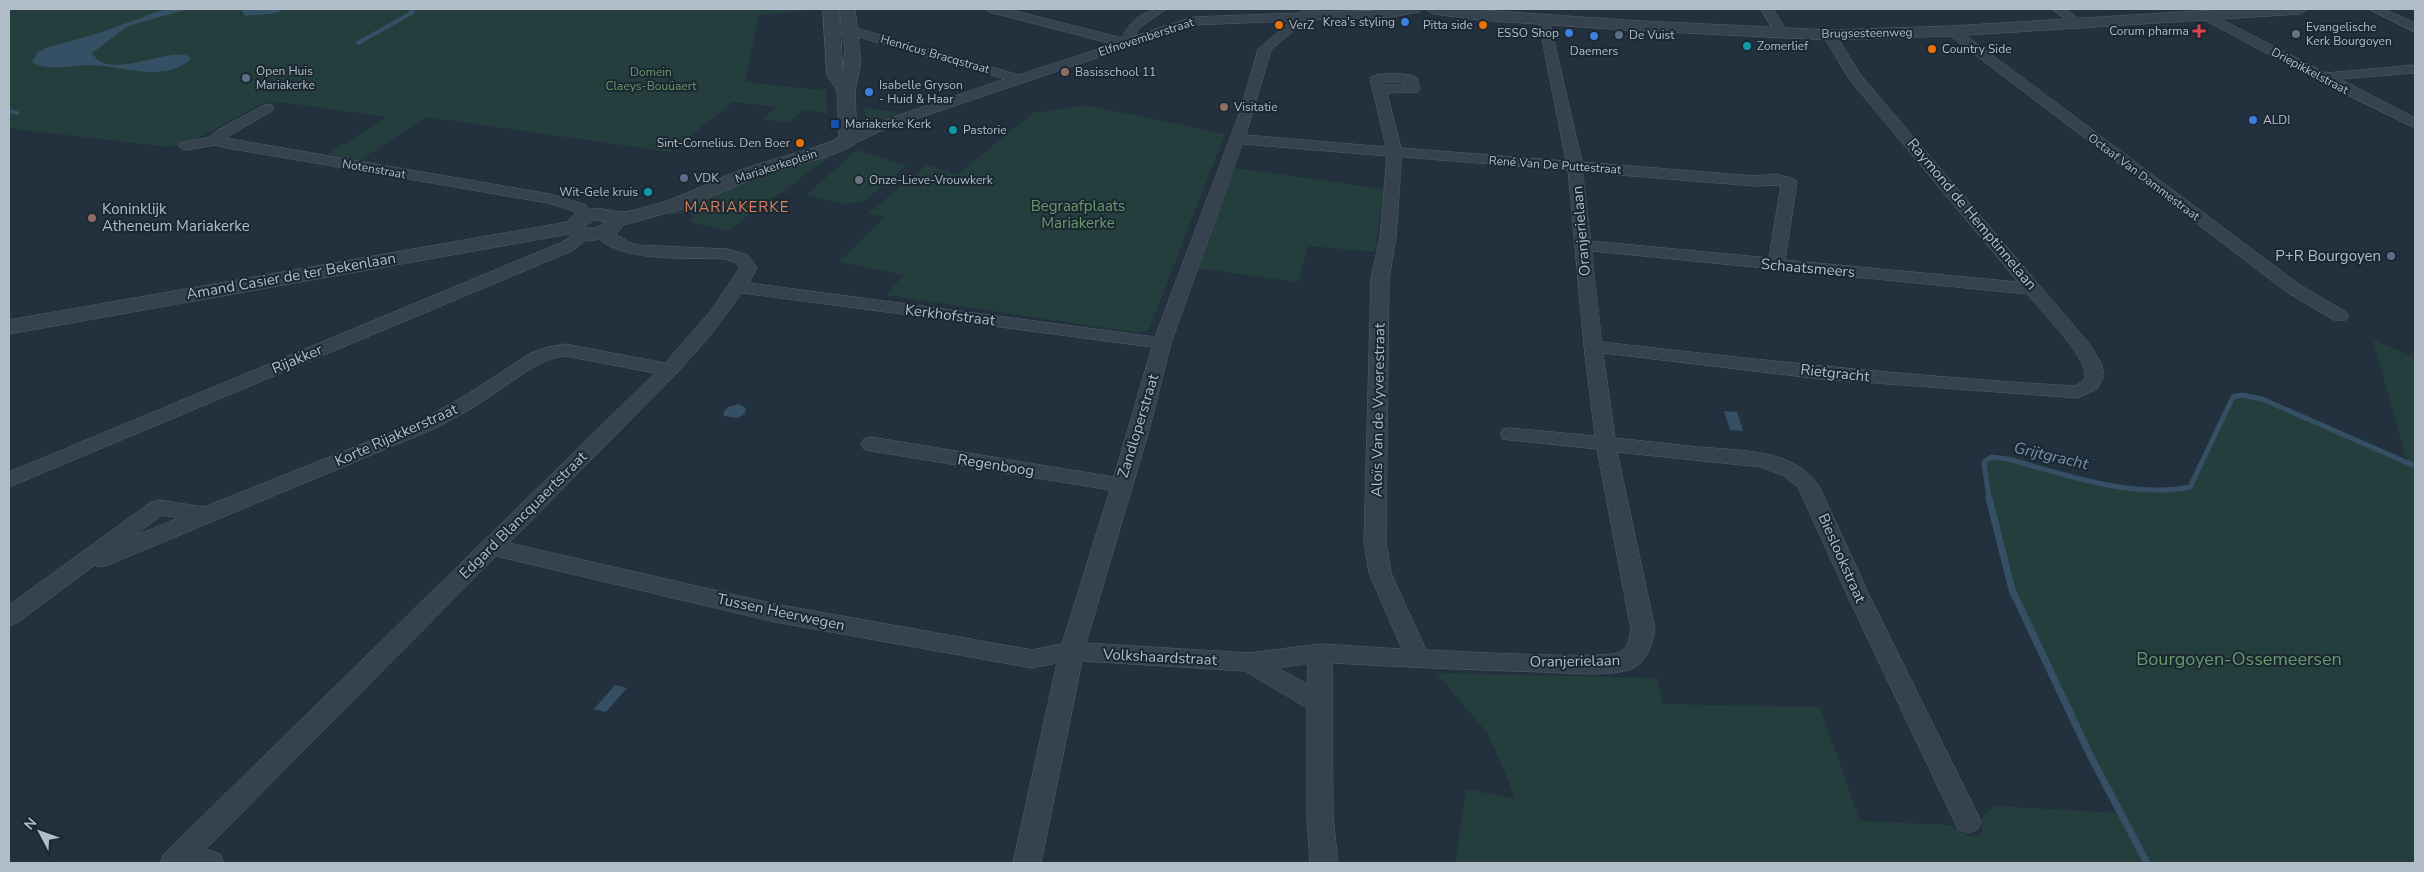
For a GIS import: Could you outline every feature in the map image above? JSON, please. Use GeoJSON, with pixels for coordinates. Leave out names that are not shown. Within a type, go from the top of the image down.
{"type":"FeatureCollection","features":[{"type":"Feature","properties":{"kind":"street"},"geometry":{"type":"LineString","coordinates":[[993,9],[1126,43],[1133,27],[1160,9]]}},
{"type":"Feature","properties":{"kind":"street","name":"Elfnovemberstraat"},"geometry":{"type":"LineString","coordinates":[[878,127],[1193,21],[1309,12],[1391,13],[1415,9]]}},
{"type":"Feature","properties":{"kind":"street","name":"Brugsesteenweg"},"geometry":{"type":"LineString","coordinates":[[1434,9],[1480,15],[1829,35],[1952,31],[2201,13],[2300,9]]}},
{"type":"Feature","properties":{"kind":"street"},"geometry":{"type":"LineString","coordinates":[[1767,9],[1782,33]]}},
{"type":"Feature","properties":{"kind":"street"},"geometry":{"type":"LineString","coordinates":[[2058,9],[2078,23]]}},
{"type":"Feature","properties":{"kind":"street"},"geometry":{"type":"LineString","coordinates":[[2376,9],[2415,28]]}},
{"type":"Feature","properties":{"kind":"street"},"geometry":{"type":"LineString","coordinates":[[841,12],[850,29],[853,66],[852,79],[846,91],[848,141]]}},
{"type":"Feature","properties":{"kind":"street"},"geometry":{"type":"LineString","coordinates":[[841,12],[835,75],[846,91]]}},
{"type":"Feature","properties":{"kind":"street","name":"Zandloperstraat"},"geometry":{"type":"LineString","coordinates":[[1027,863],[1072,651],[1120,485],[1140,427],[1162,343],[1236,140],[1264,49],[1298,19],[1309,12]]}},
{"type":"Feature","properties":{"kind":"street","name":"Driepikkelstraat"},"geometry":{"type":"LineString","coordinates":[[2201,13],[2415,124]]}},
{"type":"Feature","properties":{"kind":"street","name":"Oranjerielaan"},"geometry":{"type":"LineString","coordinates":[[1418,659],[1590,664],[1625,662],[1639,649],[1643,629],[1606,446],[1592,346],[1575,166],[1544,18]]}},
{"type":"Feature","properties":{"kind":"street","name":"Henricus Bracqstraat"},"geometry":{"type":"LineString","coordinates":[[850,29],[1019,79]]}},
{"type":"Feature","properties":{"kind":"street","name":"Octaaf Van Dammestraat"},"geometry":{"type":"LineString","coordinates":[[1952,31],[2294,288],[2340,316]]}},
{"type":"Feature","properties":{"kind":"street","name":"Raymond de Hemptinnelaan"},"geometry":{"type":"LineString","coordinates":[[1829,35],[1854,76],[2084,350],[2093,365],[2096,376],[2090,385],[2078,392]]}},
{"type":"Feature","properties":{"kind":"street"},"geometry":{"type":"LineString","coordinates":[[2321,76],[2415,69]]}},
{"type":"Feature","properties":{"kind":"street","name":"Aloïs Van de Vyverestraat"},"geometry":{"type":"LineString","coordinates":[[1379,89],[1395,154],[1388,237],[1380,279],[1375,542],[1380,573],[1418,659]]}},
{"type":"Feature","properties":{"kind":"street"},"geometry":{"type":"LineString","coordinates":[[186,146],[218,140],[217,137],[221,134],[267,108]]}},
{"type":"Feature","properties":{"kind":"street","name":"Mariakerkeplein"},"geometry":{"type":"LineString","coordinates":[[592,227],[674,205],[748,174],[827,150],[878,127]]}},
{"type":"Feature","properties":{"kind":"street","name":"Notenstraat"},"geometry":{"type":"LineString","coordinates":[[218,140],[228,144],[550,199],[580,208],[592,227]]}},
{"type":"Feature","properties":{"kind":"street","name":"René Van De Puttestraat"},"geometry":{"type":"LineString","coordinates":[[1236,140],[1754,181],[1776,179],[1789,182],[1776,265]]}},
{"type":"Feature","properties":{"kind":"street","name":"Edgard Blancquaertstraat"},"geometry":{"type":"LineString","coordinates":[[179,859],[669,370],[702,335],[738,287],[749,268],[742,259],[726,252],[637,250],[620,246],[592,227]]}},
{"type":"Feature","properties":{"kind":"street","name":"Amand Casier de ter Bekenlaan"},"geometry":{"type":"LineString","coordinates":[[9,327],[592,227]]}},
{"type":"Feature","properties":{"kind":"street","name":"Rijakker"},"geometry":{"type":"LineString","coordinates":[[9,480],[74,451],[566,247],[592,227]]}},
{"type":"Feature","properties":{"kind":"street","name":"Schaatsmeers"},"geometry":{"type":"LineString","coordinates":[[1582,245],[2034,289]]}},
{"type":"Feature","properties":{"kind":"street","name":"Kerkhofstraat"},"geometry":{"type":"LineString","coordinates":[[738,287],[1162,343]]}},
{"type":"Feature","properties":{"kind":"street","name":"Rietgracht"},"geometry":{"type":"LineString","coordinates":[[1592,346],[1822,373],[1988,387],[2078,392]]}},
{"type":"Feature","properties":{"kind":"street","name":"Korte Rijakkerstraat"},"geometry":{"type":"LineString","coordinates":[[9,617],[78,569],[429,424],[473,399],[536,358],[551,352],[564,350],[669,370]]}},
{"type":"Feature","properties":{"kind":"street"},"geometry":{"type":"LineString","coordinates":[[1510,434],[1606,446]]}},
{"type":"Feature","properties":{"kind":"street","name":"Regenboog"},"geometry":{"type":"LineString","coordinates":[[871,444],[1120,485]]}},
{"type":"Feature","properties":{"kind":"street","name":"Bieslookstraat"},"geometry":{"type":"LineString","coordinates":[[1606,446],[1763,460],[1794,471],[1803,478],[1810,488],[1860,599],[1968,821]]}},
{"type":"Feature","properties":{"kind":"street","name":"Tussen Heerwegen"},"geometry":{"type":"LineString","coordinates":[[491,547],[775,613],[851,627],[1032,659],[1072,651]]}},
{"type":"Feature","properties":{"kind":"street","name":"Volkshaardstraat"},"geometry":{"type":"LineString","coordinates":[[1072,651],[1249,662],[1320,653],[1418,659]]}},
{"type":"Feature","properties":{"kind":"street"},"geometry":{"type":"LineString","coordinates":[[1320,653],[1320,817],[1324,863]]}},
{"type":"Feature","properties":{"kind":"street","name":"Volkshaardstraat"},"geometry":{"type":"LineString","coordinates":[[1249,662],[1319,703]]}},
{"type":"Feature","properties":{"kind":"street"},"geometry":{"type":"LineString","coordinates":[[179,859],[210,863]]}},
{"type":"Feature","properties":{"kind":"green space","name":"Domein Claeys-Bouüaert"},"geometry":{"type":"Polygon","coordinates":[[[9,9],[822,9],[759,15],[745,82],[818,90],[826,88],[827,113],[802,110],[789,123],[763,119],[776,107],[733,102],[670,152],[426,117],[360,160],[328,154],[387,117],[286,103],[265,102],[189,143],[168,147],[14,129],[9,128],[9,9]]]}},
{"type":"Feature","properties":{"kind":"green space","name":"Begraafplaats Mariakerke"},"geometry":{"type":"Polygon","coordinates":[[[1086,105],[1225,134],[1149,329],[1140,333],[887,295],[903,275],[839,262],[885,217],[867,214],[927,165],[957,175],[1033,113],[1086,105]]]}},
{"type":"Feature","properties":{"kind":"green space"},"geometry":{"type":"Polygon","coordinates":[[[865,108],[901,113],[883,119],[866,118],[865,108]]]}},
{"type":"Feature","properties":{"kind":"green space"},"geometry":{"type":"Polygon","coordinates":[[[857,150],[907,166],[863,202],[843,204],[806,195],[857,150]]]}},
{"type":"Feature","properties":{"kind":"green space"},"geometry":{"type":"Polygon","coordinates":[[[826,155],[830,157],[727,231],[691,222],[693,213],[669,215],[668,213],[693,205],[734,184],[826,155]]]}},
{"type":"Feature","properties":{"kind":"green space"},"geometry":{"type":"Polygon","coordinates":[[[1235,168],[1383,189],[1375,252],[1308,246],[1298,282],[1196,268],[1235,168]]]}},
{"type":"Feature","properties":{"kind":"green space","name":"Bourgoyen-Ossemeersen"},"geometry":{"type":"Polygon","coordinates":[[[2373,340],[2415,357],[2415,863],[1455,863],[1466,789],[1516,799],[1488,734],[1436,673],[1657,678],[1663,704],[1820,707],[1860,821],[1950,825],[1969,836],[1978,836],[1982,832],[1981,822],[1983,816],[1988,810],[1996,806],[2118,813],[2012,590],[1989,500],[1984,462],[1991,457],[2008,459],[2073,476],[2127,487],[2174,491],[2190,487],[2233,397],[2242,395],[2262,399],[2407,462],[2373,340]]]}},
{"type":"Feature","properties":{"kind":"water"},"geometry":{"type":"Polygon","coordinates":[[[165,9],[196,9],[181,11],[128,26],[92,53],[100,61],[112,65],[169,56],[181,55],[190,57],[190,60],[175,68],[165,71],[146,72],[99,65],[45,67],[32,62],[37,53],[46,48],[99,33],[165,9]]]}},
{"type":"Feature","properties":{"kind":"water"},"geometry":{"type":"Polygon","coordinates":[[[241,9],[285,9],[276,13],[245,16],[241,9]]]}},
{"type":"Feature","properties":{"kind":"water"},"geometry":{"type":"Polygon","coordinates":[[[739,404],[746,408],[745,414],[737,418],[724,416],[723,413],[728,407],[739,404]]]}},
{"type":"Feature","properties":{"kind":"water"},"geometry":{"type":"Polygon","coordinates":[[[1724,411],[1737,412],[1743,431],[1730,430],[1724,411]]]}},
{"type":"Feature","properties":{"kind":"water"},"geometry":{"type":"Polygon","coordinates":[[[615,685],[627,688],[606,712],[594,709],[615,685]]]}},
{"type":"Feature","properties":{"kind":"waterway"},"geometry":{"type":"LineString","coordinates":[[358,43],[413,12],[410,9]]}},
{"type":"Feature","properties":{"kind":"waterway"},"geometry":{"type":"LineString","coordinates":[[9,111],[17,113]]}},
{"type":"Feature","properties":{"kind":"waterway","name":"Grijtgracht"},"geometry":{"type":"LineString","coordinates":[[1989,499],[1984,462],[1991,457],[2008,459],[2075,478],[2122,487],[2145,490],[2168,490],[2190,487],[2233,397],[2242,395],[2262,399],[2415,466]]}},
{"type":"Feature","properties":{"kind":"waterway","name":"Grijtgracht"},"geometry":{"type":"LineString","coordinates":[[1989,498],[2012,590],[2090,755],[2147,863]]}},
{"type":"Feature","properties":{"kind":"place","name":"Krea's styling"},"geometry":{"type":"Point","coordinates":[1405,22]}},
{"type":"Feature","properties":{"kind":"place","name":"VerZ"},"geometry":{"type":"Point","coordinates":[1279,25]}},
{"type":"Feature","properties":{"kind":"place","name":"Pitta side"},"geometry":{"type":"Point","coordinates":[1483,25]}},
{"type":"Feature","properties":{"kind":"place","name":"Corum pharma"},"geometry":{"type":"Point","coordinates":[2199,31]}},
{"type":"Feature","properties":{"kind":"place","name":"ESSO Shop"},"geometry":{"type":"Point","coordinates":[1569,33]}},
{"type":"Feature","properties":{"kind":"place","name":"Evangelische Kerk Bourgoyen"},"geometry":{"type":"Point","coordinates":[2296,34]}},
{"type":"Feature","properties":{"kind":"place","name":"De Vuist"},"geometry":{"type":"Point","coordinates":[1619,35]}},
{"type":"Feature","properties":{"kind":"place","name":"Daemers"},"geometry":{"type":"Point","coordinates":[1594,36]}},
{"type":"Feature","properties":{"kind":"place","name":"Zomerlief"},"geometry":{"type":"Point","coordinates":[1747,46]}},
{"type":"Feature","properties":{"kind":"place","name":"Country Side"},"geometry":{"type":"Point","coordinates":[1932,49]}},
{"type":"Feature","properties":{"kind":"place","name":"Basisschool 11"},"geometry":{"type":"Point","coordinates":[1065,72]}},
{"type":"Feature","properties":{"kind":"place","name":"Open Huis Mariakerke"},"geometry":{"type":"Point","coordinates":[246,78]}},
{"type":"Feature","properties":{"kind":"place","name":"Isabelle Gryson - Huid & Haar"},"geometry":{"type":"Point","coordinates":[869,92]}},
{"type":"Feature","properties":{"kind":"place","name":"Visitatie"},"geometry":{"type":"Point","coordinates":[1224,107]}},
{"type":"Feature","properties":{"kind":"place","name":"ALDI"},"geometry":{"type":"Point","coordinates":[2253,120]}},
{"type":"Feature","properties":{"kind":"place","name":"Mariakerke Kerk"},"geometry":{"type":"Point","coordinates":[835,124]}},
{"type":"Feature","properties":{"kind":"place","name":"Pastorie"},"geometry":{"type":"Point","coordinates":[953,130]}},
{"type":"Feature","properties":{"kind":"place","name":"Sint-Cornelius. Den Boer"},"geometry":{"type":"Point","coordinates":[800,143]}},
{"type":"Feature","properties":{"kind":"place","name":"VDK"},"geometry":{"type":"Point","coordinates":[684,178]}},
{"type":"Feature","properties":{"kind":"place","name":"Onze-Lieve-Vrouwkerk"},"geometry":{"type":"Point","coordinates":[859,180]}},
{"type":"Feature","properties":{"kind":"place","name":"Wit-Gele kruis"},"geometry":{"type":"Point","coordinates":[648,192]}},
{"type":"Feature","properties":{"kind":"place","name":"Koninklijk Atheneum Mariakerke"},"geometry":{"type":"Point","coordinates":[92,218]}},
{"type":"Feature","properties":{"kind":"place","name":"P+R Bourgoyen"},"geometry":{"type":"Point","coordinates":[2391,256]}},
{"type":"Feature","properties":{"kind":"district","name":"MARIAKERKE"},"geometry":{"type":"Point","coordinates":[737,207]}}]}
